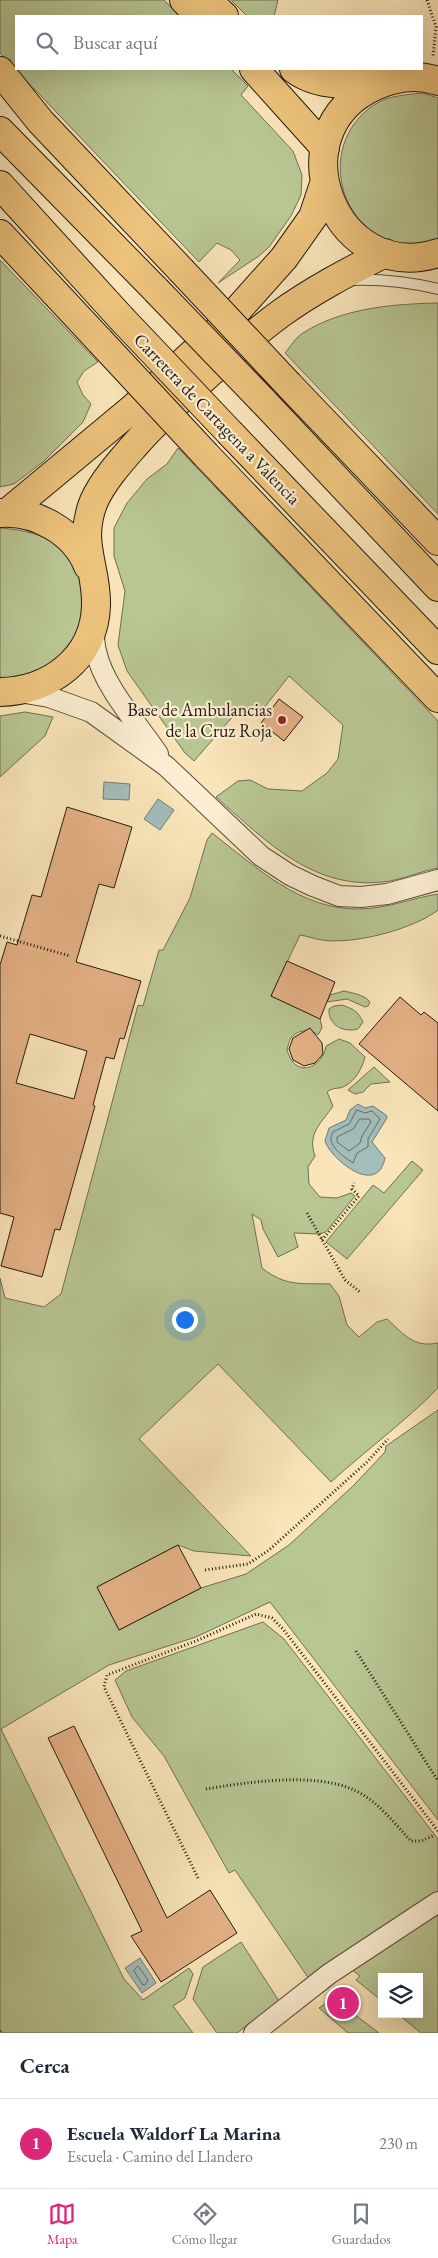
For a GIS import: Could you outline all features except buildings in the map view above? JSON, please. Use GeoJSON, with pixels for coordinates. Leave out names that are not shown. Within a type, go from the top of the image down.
{"type":"FeatureCollection","features":[{"type":"Feature","properties":{"kind":"main road"},"geometry":{"type":"LineString","coordinates":[[184,0],[199,15]]}},
{"type":"Feature","properties":{"kind":"main road"},"geometry":{"type":"LineString","coordinates":[[207,0],[223,15]]}},
{"type":"Feature","properties":{"kind":"main road"},"geometry":{"type":"LineString","coordinates":[[255,70],[325,148]]}},
{"type":"Feature","properties":{"kind":"main road"},"geometry":{"type":"LineString","coordinates":[[296,70],[322,82],[352,84],[408,77],[434,80]]}},
{"type":"Feature","properties":{"kind":"main road"},"geometry":{"type":"LineString","coordinates":[[0,71],[40,121],[438,541]]}},
{"type":"Feature","properties":{"kind":"main road"},"geometry":{"type":"LineString","coordinates":[[387,81],[365,91],[347,106],[333,126],[325,148],[324,184],[332,207],[346,227],[364,243],[385,253],[409,258],[435,256]]}},
{"type":"Feature","properties":{"kind":"main road"},"geometry":{"type":"LineString","coordinates":[[0,90],[40,121]]}},
{"type":"Feature","properties":{"kind":"main road"},"geometry":{"type":"LineString","coordinates":[[0,131],[263,401],[438,587]]}},
{"type":"Feature","properties":{"kind":"main road"},"geometry":{"type":"LineString","coordinates":[[4,513],[125,415],[225,324],[284,258],[313,217],[324,184]]}},
{"type":"Feature","properties":{"kind":"main road","name":"Carretera de Cartagena a Valencia"},"geometry":{"type":"LineString","coordinates":[[0,185],[121,318],[438,650]]}},
{"type":"Feature","properties":{"kind":"main road"},"geometry":{"type":"LineString","coordinates":[[0,234],[206,455],[438,698]]}},
{"type":"Feature","properties":{"kind":"main road"},"geometry":{"type":"LineString","coordinates":[[9,692],[43,685],[65,671],[82,651],[93,627],[96,606],[87,546],[88,521],[95,500],[126,456],[156,422],[227,358],[281,313],[333,281],[385,253]]}},
{"type":"Feature","properties":{"kind":"main road"},"geometry":{"type":"LineString","coordinates":[[4,513],[32,516],[72,541],[86,561],[94,584]]}},
{"type":"Feature","properties":{"kind":"street"},"geometry":{"type":"LineString","coordinates":[[93,627],[96,652],[104,672],[166,766]]}},
{"type":"Feature","properties":{"kind":"street"},"geometry":{"type":"LineString","coordinates":[[9,692],[49,697],[90,712],[166,766],[261,856],[313,886],[339,896],[360,897],[387,894],[438,880]]}},
{"type":"Feature","properties":{"kind":"street"},"geometry":{"type":"LineString","coordinates":[[254,2033],[329,1974],[438,1902]]}},
{"type":"Feature","properties":{"kind":"lane"},"geometry":{"type":"LineString","coordinates":[[333,281],[379,279],[438,289]]}},
{"type":"Feature","properties":{"kind":"path"},"geometry":{"type":"LineString","coordinates":[[427,0],[436,27],[434,80]]}},
{"type":"Feature","properties":{"kind":"path"},"geometry":{"type":"LineString","coordinates":[[0,936],[70,956]]}},
{"type":"Feature","properties":{"kind":"path"},"geometry":{"type":"LineString","coordinates":[[322,1240],[359,1196],[352,1189],[354,1183]]}},
{"type":"Feature","properties":{"kind":"path"},"geometry":{"type":"LineString","coordinates":[[306,1213],[345,1280],[360,1292]]}},
{"type":"Feature","properties":{"kind":"path"},"geometry":{"type":"LineString","coordinates":[[205,1570],[248,1564],[269,1550],[368,1462],[388,1439]]}},
{"type":"Feature","properties":{"kind":"path"},"geometry":{"type":"LineString","coordinates":[[198,1878],[104,1687],[108,1675],[196,1641],[256,1614],[272,1618],[283,1629],[438,1831]]}},
{"type":"Feature","properties":{"kind":"path"},"geometry":{"type":"LineString","coordinates":[[356,1651],[438,1781]]}},
{"type":"Feature","properties":{"kind":"path"},"geometry":{"type":"LineString","coordinates":[[206,1789],[253,1782],[330,1782],[355,1790],[378,1806],[411,1841],[421,1841],[435,1835]]}},
{"type":"Feature","properties":{"kind":"green space"},"geometry":{"type":"Polygon","coordinates":[[[0,0],[164,0],[178,15],[15,15],[15,69],[0,53],[0,0]]]}},
{"type":"Feature","properties":{"kind":"green space"},"geometry":{"type":"Polygon","coordinates":[[[231,0],[278,0],[274,15],[246,15],[231,0]]]}},
{"type":"Feature","properties":{"kind":"green space"},"geometry":{"type":"Polygon","coordinates":[[[16,70],[232,70],[248,86],[241,95],[293,151],[302,175],[301,195],[291,216],[269,247],[259,256],[218,283],[240,260],[231,250],[217,243],[199,262],[16,70]]]}},
{"type":"Feature","properties":{"kind":"green space"},"geometry":{"type":"Polygon","coordinates":[[[422,93],[438,98],[438,240],[419,245],[392,242],[371,230],[354,213],[344,192],[340,169],[344,145],[355,123],[374,105],[392,97],[422,93]]]}},
{"type":"Feature","properties":{"kind":"green space"},"geometry":{"type":"Polygon","coordinates":[[[0,260],[98,362],[84,371],[77,382],[83,395],[91,404],[83,422],[43,462],[14,484],[0,487],[0,260]]]}},
{"type":"Feature","properties":{"kind":"green space"},"geometry":{"type":"Polygon","coordinates":[[[438,303],[438,514],[285,353],[300,335],[334,318],[386,306],[438,303]]]}},
{"type":"Feature","properties":{"kind":"green space"},"geometry":{"type":"Polygon","coordinates":[[[178,448],[438,721],[438,868],[390,881],[363,883],[339,879],[316,872],[274,847],[216,797],[238,781],[250,780],[268,789],[302,791],[327,773],[338,759],[343,725],[289,676],[256,718],[242,706],[194,761],[185,753],[127,671],[118,645],[125,591],[114,556],[114,528],[127,503],[147,479],[167,464],[178,448]]]}},
{"type":"Feature","properties":{"kind":"green space"},"geometry":{"type":"Polygon","coordinates":[[[0,529],[33,533],[50,541],[67,555],[77,573],[82,593],[82,614],[77,635],[66,653],[51,667],[23,678],[0,678],[0,529]]]}},
{"type":"Feature","properties":{"kind":"green space"},"geometry":{"type":"Polygon","coordinates":[[[25,712],[53,717],[45,736],[0,777],[0,716],[25,712]]]}},
{"type":"Feature","properties":{"kind":"green space"},"geometry":{"type":"Polygon","coordinates":[[[212,833],[280,884],[317,902],[338,907],[369,909],[438,894],[438,910],[414,923],[383,934],[366,938],[335,941],[300,935],[271,996],[320,1018],[322,1028],[318,1035],[304,1031],[297,1033],[290,1039],[287,1050],[292,1061],[297,1066],[303,1068],[313,1066],[322,1057],[326,1046],[339,1039],[350,1043],[365,1057],[360,1069],[349,1083],[327,1092],[333,1106],[316,1129],[314,1135],[313,1148],[315,1156],[308,1167],[309,1184],[320,1197],[337,1198],[351,1193],[355,1196],[326,1232],[319,1234],[294,1233],[298,1247],[278,1257],[263,1229],[261,1220],[252,1214],[262,1268],[279,1278],[294,1283],[330,1284],[339,1296],[347,1325],[359,1337],[377,1322],[387,1319],[404,1335],[415,1342],[438,1343],[438,1388],[412,1413],[331,1482],[218,1364],[139,1439],[251,1556],[194,1551],[178,1545],[97,1587],[119,1630],[201,1588],[246,1574],[289,1545],[354,1485],[385,1452],[386,1446],[438,1410],[438,1820],[270,1602],[196,1637],[109,1665],[1,1729],[124,1979],[143,2000],[189,1968],[193,1974],[185,1998],[173,2006],[193,2033],[0,2033],[0,1278],[5,1298],[44,1307],[61,1294],[138,1005],[143,1006],[159,950],[163,950],[190,898],[207,840],[212,833]]]}},
{"type":"Feature","properties":{"kind":"green space"},"geometry":{"type":"Polygon","coordinates":[[[344,991],[366,998],[370,1002],[368,1006],[365,1007],[347,999],[327,1002],[330,995],[344,991]]]}},
{"type":"Feature","properties":{"kind":"green space"},"geometry":{"type":"Polygon","coordinates":[[[342,1005],[352,1009],[359,1015],[363,1022],[358,1029],[342,1029],[331,1019],[329,1009],[342,1005]]]}},
{"type":"Feature","properties":{"kind":"green space"},"geometry":{"type":"Polygon","coordinates":[[[374,1067],[390,1082],[371,1084],[363,1092],[355,1094],[348,1090],[374,1067]]]}},
{"type":"Feature","properties":{"kind":"green space"},"geometry":{"type":"Polygon","coordinates":[[[412,1161],[423,1170],[347,1259],[326,1242],[373,1185],[384,1193],[412,1161]]]}},
{"type":"Feature","properties":{"kind":"green space"},"geometry":{"type":"Polygon","coordinates":[[[263,1622],[284,1639],[438,1839],[438,1891],[309,1979],[235,1870],[229,1873],[164,1756],[132,1717],[115,1680],[126,1671],[263,1622]]]}},
{"type":"Feature","properties":{"kind":"green space"},"geometry":{"type":"Polygon","coordinates":[[[438,1915],[438,2033],[421,2033],[403,2018],[423,2018],[423,1973],[378,1973],[378,1998],[356,1980],[360,1976],[351,1969],[438,1915]]]}},
{"type":"Feature","properties":{"kind":"green space"},"geometry":{"type":"Polygon","coordinates":[[[241,1942],[279,2001],[237,2033],[217,2033],[193,1999],[203,1967],[241,1942]]]}},
{"type":"Feature","properties":{"kind":"green space"},"geometry":{"type":"Polygon","coordinates":[[[333,1998],[379,2033],[348,2033],[319,2008],[333,1998]]]}},
{"type":"Feature","properties":{"kind":"water"},"geometry":{"type":"Polygon","coordinates":[[[104,782],[130,784],[129,800],[103,799],[104,782]]]}},
{"type":"Feature","properties":{"kind":"water"},"geometry":{"type":"Polygon","coordinates":[[[158,799],[174,810],[160,830],[144,819],[158,799]]]}},
{"type":"Feature","properties":{"kind":"water"},"geometry":{"type":"Polygon","coordinates":[[[358,1104],[365,1108],[373,1106],[386,1115],[387,1118],[372,1142],[385,1158],[380,1169],[373,1175],[364,1175],[344,1164],[335,1156],[325,1141],[329,1128],[346,1120],[350,1110],[358,1104]]]}},
{"type":"Feature","properties":{"kind":"water"},"geometry":{"type":"Polygon","coordinates":[[[140,1958],[156,1983],[142,1993],[125,1968],[140,1958]]]}},
{"type":"Feature","properties":{"kind":"place","name":"Base de Ambulancias de la Cruz Roja"},"geometry":{"type":"Point","coordinates":[282,720]}},
{"type":"Feature","properties":{"kind":"place","name":"Escuela Waldorf La Marina"},"geometry":{"type":"Point","coordinates":[343,2003]}}]}
